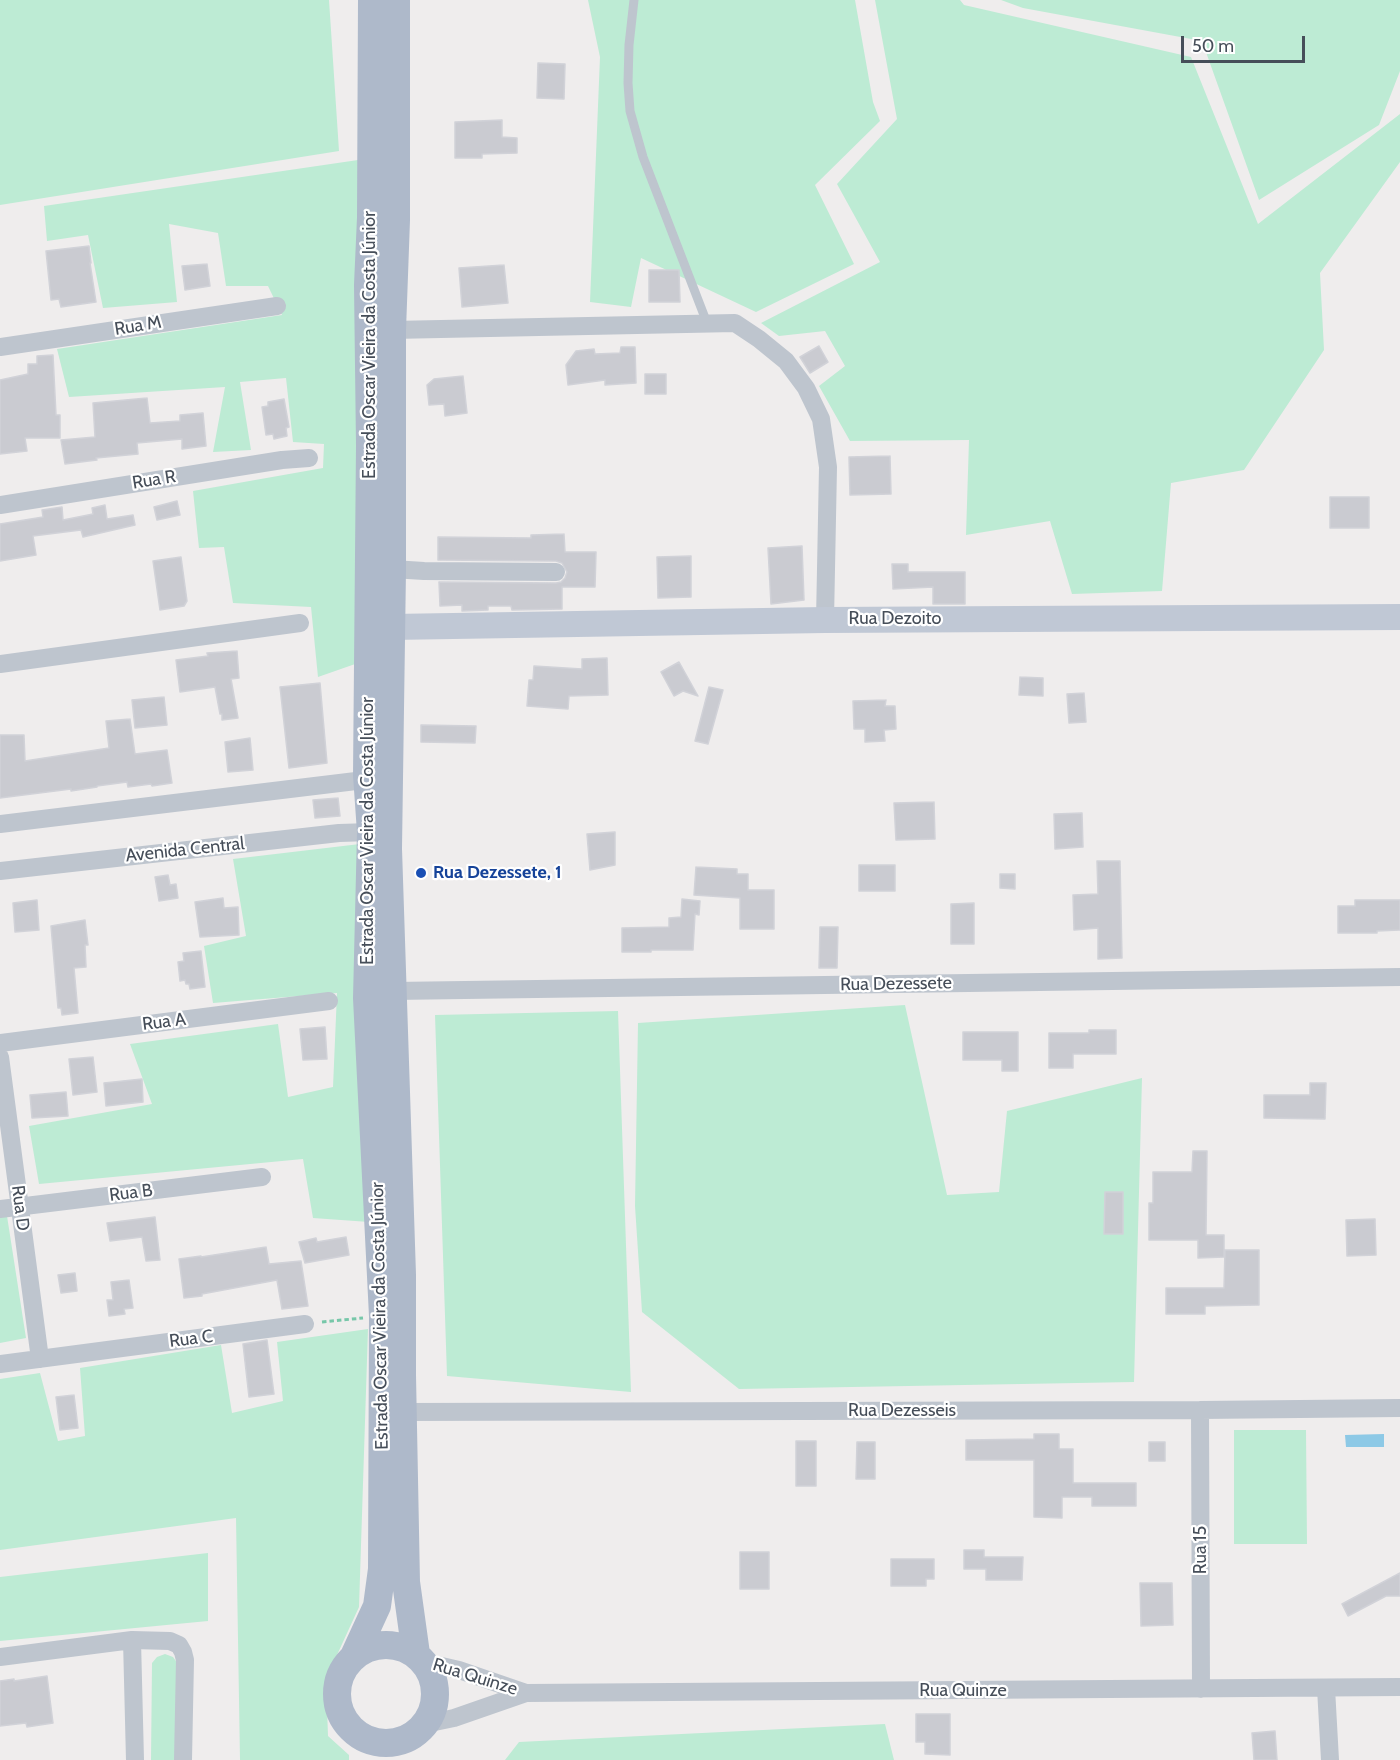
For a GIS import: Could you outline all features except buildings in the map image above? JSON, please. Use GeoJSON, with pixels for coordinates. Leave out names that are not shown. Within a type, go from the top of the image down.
{"type":"FeatureCollection","features":[{"type":"Feature","properties":{"kind":"main road","name":"Estrada Oscar Vieira da Costa Júnior"},"geometry":{"type":"LineString","coordinates":[[354,1656],[377,1606],[382,1569],[382,1316],[367,998],[371,832],[368,776],[370,446],[368,266],[371,218],[372,0]]}},
{"type":"Feature","properties":{"kind":"main road","name":"Estrada Oscar Vieira da Costa Júnior"},"geometry":{"type":"LineString","coordinates":[[396,0],[396,220],[392,330],[392,569],[388,849],[402,1275],[406,1582],[420,1658]]}},
{"type":"Feature","properties":{"kind":"main road","name":"Rua Dezoito"},"geometry":{"type":"LineString","coordinates":[[391,627],[825,620],[1400,617]]}},
{"type":"Feature","properties":{"kind":"main road"},"geometry":{"type":"LineString","coordinates":[[412,1760],[421,1728],[434,1704],[435,1693],[434,1682],[420,1658],[396,1645],[385,1644],[363,1650],[346,1664],[340,1673],[336,1695],[337,1706],[359,1747],[375,1743],[397,1742],[408,1738],[421,1728]]}},
{"type":"Feature","properties":{"kind":"street","name":"Rua M"},"geometry":{"type":"LineString","coordinates":[[0,347],[277,306]]}},
{"type":"Feature","properties":{"kind":"street"},"geometry":{"type":"LineString","coordinates":[[392,330],[735,323],[759,339],[786,361],[806,388],[821,419],[828,467],[825,620]]}},
{"type":"Feature","properties":{"kind":"street","name":"Rua R"},"geometry":{"type":"LineString","coordinates":[[0,505],[270,462],[309,458]]}},
{"type":"Feature","properties":{"kind":"street"},"geometry":{"type":"LineString","coordinates":[[392,569],[556,572]]}},
{"type":"Feature","properties":{"kind":"street"},"geometry":{"type":"LineString","coordinates":[[0,664],[300,623]]}},
{"type":"Feature","properties":{"kind":"street"},"geometry":{"type":"LineString","coordinates":[[0,824],[356,781],[368,776]]}},
{"type":"Feature","properties":{"kind":"street","name":"Avenida Central"},"geometry":{"type":"LineString","coordinates":[[0,871],[339,833],[371,832]]}},
{"type":"Feature","properties":{"kind":"street","name":"Rua Dezessete"},"geometry":{"type":"LineString","coordinates":[[393,991],[1400,977]]}},
{"type":"Feature","properties":{"kind":"street","name":"Rua A"},"geometry":{"type":"LineString","coordinates":[[0,1043],[328,1000]]}},
{"type":"Feature","properties":{"kind":"street","name":"Rua D"},"geometry":{"type":"LineString","coordinates":[[0,1057],[40,1359]]}},
{"type":"Feature","properties":{"kind":"street","name":"Rua B"},"geometry":{"type":"LineString","coordinates":[[0,1209],[262,1177]]}},
{"type":"Feature","properties":{"kind":"street","name":"Rua C"},"geometry":{"type":"LineString","coordinates":[[0,1364],[305,1324]]}},
{"type":"Feature","properties":{"kind":"street","name":"Rua Dezesseis"},"geometry":{"type":"LineString","coordinates":[[403,1412],[1400,1408]]}},
{"type":"Feature","properties":{"kind":"street","name":"Rua 15"},"geometry":{"type":"LineString","coordinates":[[1200,1410],[1201,1689]]}},
{"type":"Feature","properties":{"kind":"street"},"geometry":{"type":"LineString","coordinates":[[0,1657],[132,1640],[170,1641],[179,1645],[185,1660],[183,1760]]}},
{"type":"Feature","properties":{"kind":"street"},"geometry":{"type":"LineString","coordinates":[[132,1640],[135,1760]]}},
{"type":"Feature","properties":{"kind":"street","name":"Rua Quinze"},"geometry":{"type":"LineString","coordinates":[[420,1658],[526,1693]]}},
{"type":"Feature","properties":{"kind":"street","name":"Rua Quinze"},"geometry":{"type":"LineString","coordinates":[[421,1728],[526,1693],[1400,1687]]}},
{"type":"Feature","properties":{"kind":"street"},"geometry":{"type":"LineString","coordinates":[[1326,1688],[1330,1760]]}},
{"type":"Feature","properties":{"kind":"lane"},"geometry":{"type":"LineString","coordinates":[[634,0],[629,45],[630,111],[643,158],[707,323]]}},
{"type":"Feature","properties":{"kind":"path"},"geometry":{"type":"LineString","coordinates":[[305,1324],[382,1316]]}},
{"type":"Feature","properties":{"kind":"green space"},"geometry":{"type":"Polygon","coordinates":[[[0,0],[329,0],[339,151],[0,205],[0,0]]]}},
{"type":"Feature","properties":{"kind":"green space"},"geometry":{"type":"Polygon","coordinates":[[[588,0],[855,0],[873,102],[880,121],[815,185],[854,264],[756,312],[641,258],[631,307],[590,302],[600,57],[588,0]]]}},
{"type":"Feature","properties":{"kind":"green space"},"geometry":{"type":"Polygon","coordinates":[[[875,0],[960,0],[964,5],[1191,57],[1258,224],[1400,114],[1400,162],[1320,273],[1324,350],[1244,470],[1171,483],[1162,591],[1072,594],[1050,521],[966,535],[969,440],[850,441],[819,386],[845,366],[825,331],[779,336],[761,323],[880,262],[837,184],[897,119],[875,0]]]}},
{"type":"Feature","properties":{"kind":"green space"},"geometry":{"type":"Polygon","coordinates":[[[1001,0],[1400,0],[1400,71],[1379,125],[1259,200],[1202,41],[1023,8],[1001,0]]]}},
{"type":"Feature","properties":{"kind":"green space"},"geometry":{"type":"Polygon","coordinates":[[[358,160],[358,663],[318,677],[311,607],[233,603],[224,547],[199,548],[193,491],[323,468],[324,444],[293,442],[286,378],[240,382],[251,450],[213,452],[225,387],[69,397],[57,349],[282,315],[268,286],[226,286],[218,233],[169,224],[177,302],[103,308],[88,235],[47,241],[44,206],[358,160]]]}},
{"type":"Feature","properties":{"kind":"green space"},"geometry":{"type":"Polygon","coordinates":[[[360,844],[369,1222],[313,1218],[303,1159],[39,1184],[29,1126],[152,1104],[130,1044],[278,1024],[288,1097],[333,1087],[337,993],[213,1003],[204,946],[246,936],[233,859],[360,844]]]}},
{"type":"Feature","properties":{"kind":"green space"},"geometry":{"type":"Polygon","coordinates":[[[905,1005],[947,1195],[999,1192],[1007,1111],[1142,1078],[1134,1382],[739,1389],[642,1312],[635,1206],[638,1023],[905,1005]]]}},
{"type":"Feature","properties":{"kind":"green space"},"geometry":{"type":"Polygon","coordinates":[[[618,1011],[631,1392],[447,1376],[435,1015],[618,1011]]]}},
{"type":"Feature","properties":{"kind":"green space"},"geometry":{"type":"Polygon","coordinates":[[[7,1216],[26,1338],[0,1343],[0,1217],[7,1216]]]}},
{"type":"Feature","properties":{"kind":"green space"},"geometry":{"type":"Polygon","coordinates":[[[368,1329],[359,1607],[326,1679],[328,1736],[349,1755],[349,1760],[240,1760],[236,1518],[0,1550],[0,1379],[40,1373],[58,1441],[85,1436],[80,1368],[221,1345],[232,1413],[283,1401],[277,1342],[368,1329]]]}},
{"type":"Feature","properties":{"kind":"green space"},"geometry":{"type":"Polygon","coordinates":[[[1234,1430],[1306,1430],[1307,1544],[1234,1544],[1234,1430]]]}},
{"type":"Feature","properties":{"kind":"green space"},"geometry":{"type":"Polygon","coordinates":[[[208,1553],[208,1621],[0,1641],[0,1577],[208,1553]]]}},
{"type":"Feature","properties":{"kind":"green space"},"geometry":{"type":"Polygon","coordinates":[[[165,1654],[173,1657],[178,1664],[178,1760],[151,1760],[152,1663],[157,1657],[165,1654]]]}},
{"type":"Feature","properties":{"kind":"green space"},"geometry":{"type":"Polygon","coordinates":[[[885,1724],[894,1760],[505,1760],[519,1742],[885,1724]]]}},
{"type":"Feature","properties":{"kind":"water"},"geometry":{"type":"Polygon","coordinates":[[[1384,1434],[1384,1447],[1346,1447],[1345,1435],[1384,1434]]]}},
{"type":"Feature","properties":{"kind":"place","name":"Rua Dezessete, 1"},"geometry":{"type":"Point","coordinates":[421,873]}}]}
